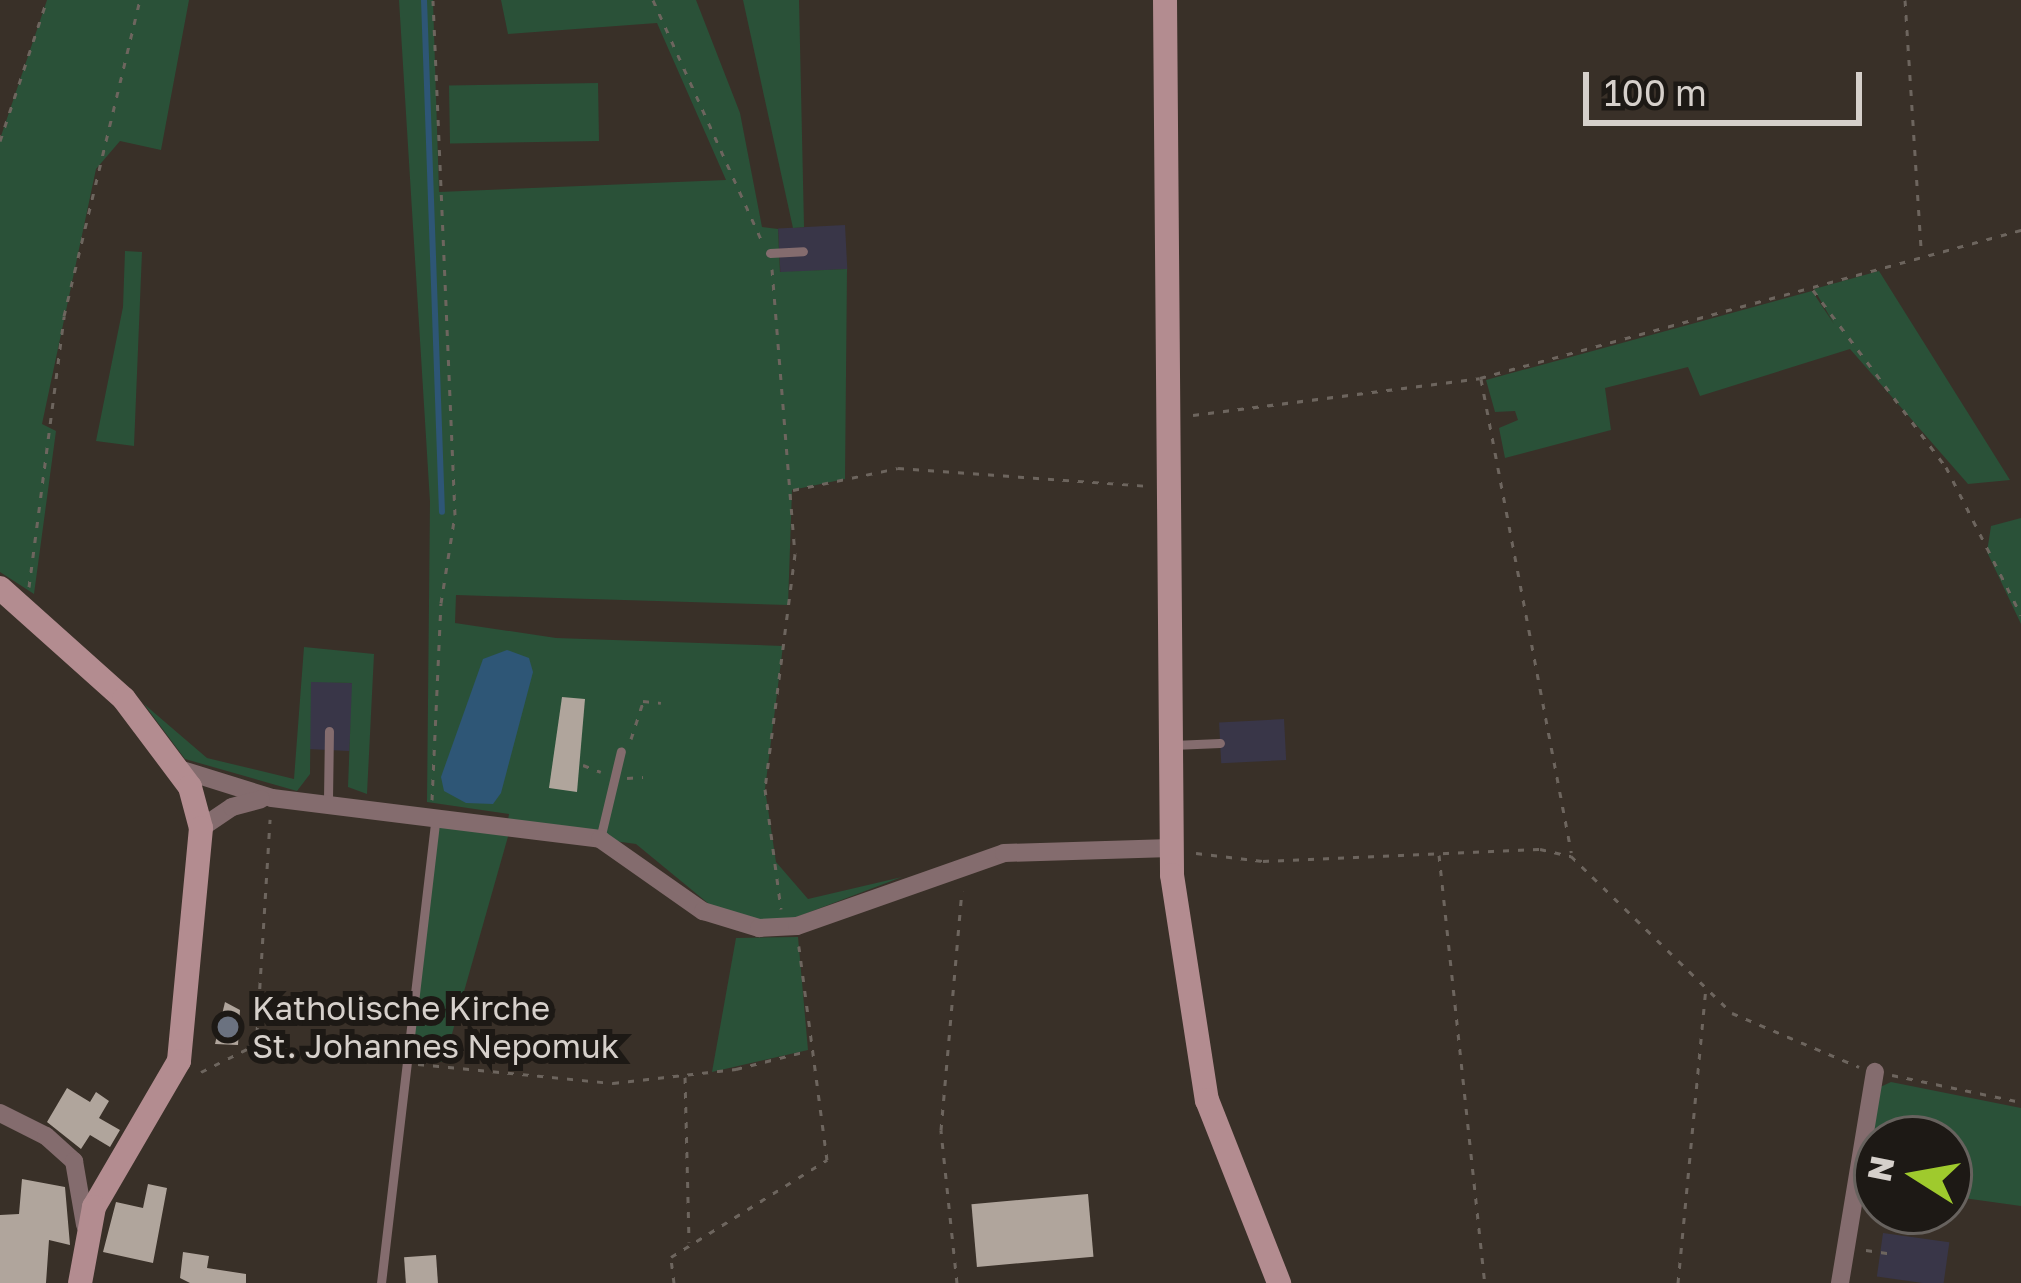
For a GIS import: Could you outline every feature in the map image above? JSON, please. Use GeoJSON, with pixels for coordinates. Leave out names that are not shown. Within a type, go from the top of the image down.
{"type":"FeatureCollection","features":[{"type":"Feature","properties":{"kind":"street"},"geometry":{"type":"LineString","coordinates":[[1165,0],[1171,848],[1207,1100],[1279,1283]]}},
{"type":"Feature","properties":{"kind":"street"},"geometry":{"type":"LineString","coordinates":[[0,588],[124,699],[179,770],[201,829],[194,946],[179,1061],[107,1178],[86,1229],[80,1283]]}},
{"type":"Feature","properties":{"kind":"street"},"geometry":{"type":"LineString","coordinates":[[179,770],[272,798],[328,800],[600,839],[704,911],[739,925],[790,927],[958,864],[1004,853],[1171,848]]}},
{"type":"Feature","properties":{"kind":"street"},"geometry":{"type":"LineString","coordinates":[[201,829],[232,807],[272,798]]}},
{"type":"Feature","properties":{"kind":"street"},"geometry":{"type":"LineString","coordinates":[[1840,1283],[1874,1072]]}},
{"type":"Feature","properties":{"kind":"street"},"geometry":{"type":"LineString","coordinates":[[0,1113],[46,1136],[74,1161],[86,1229]]}},
{"type":"Feature","properties":{"kind":"lane"},"geometry":{"type":"LineString","coordinates":[[770,254],[803,251]]}},
{"type":"Feature","properties":{"kind":"lane"},"geometry":{"type":"LineString","coordinates":[[328,800],[329,731]]}},
{"type":"Feature","properties":{"kind":"lane"},"geometry":{"type":"LineString","coordinates":[[1173,745],[1220,742]]}},
{"type":"Feature","properties":{"kind":"lane"},"geometry":{"type":"LineString","coordinates":[[600,839],[621,751]]}},
{"type":"Feature","properties":{"kind":"lane"},"geometry":{"type":"LineString","coordinates":[[381,1283],[434,815]]}},
{"type":"Feature","properties":{"kind":"path"},"geometry":{"type":"LineString","coordinates":[[0,141],[46,0]]}},
{"type":"Feature","properties":{"kind":"path"},"geometry":{"type":"LineString","coordinates":[[26,608],[62,330],[140,0]]}},
{"type":"Feature","properties":{"kind":"path"},"geometry":{"type":"LineString","coordinates":[[433,0],[454,514],[441,603],[434,815]]}},
{"type":"Feature","properties":{"kind":"path"},"geometry":{"type":"LineString","coordinates":[[652,0],[770,254],[795,554],[765,789],[827,1160],[670,1257],[674,1283]]}},
{"type":"Feature","properties":{"kind":"path"},"geometry":{"type":"LineString","coordinates":[[1905,0],[1922,253]]}},
{"type":"Feature","properties":{"kind":"path"},"geometry":{"type":"LineString","coordinates":[[1171,417],[1480,377],[1812,288],[1922,253],[2021,230]]}},
{"type":"Feature","properties":{"kind":"path"},"geometry":{"type":"LineString","coordinates":[[1812,288],[1946,467],[2021,615]]}},
{"type":"Feature","properties":{"kind":"path"},"geometry":{"type":"LineString","coordinates":[[1480,377],[1571,856]]}},
{"type":"Feature","properties":{"kind":"path"},"geometry":{"type":"LineString","coordinates":[[791,490],[898,468],[1170,488]]}},
{"type":"Feature","properties":{"kind":"path"},"geometry":{"type":"LineString","coordinates":[[621,751],[643,701],[661,703]]}},
{"type":"Feature","properties":{"kind":"path"},"geometry":{"type":"LineString","coordinates":[[201,1072],[249,1048],[257,1033],[272,798]]}},
{"type":"Feature","properties":{"kind":"path"},"geometry":{"type":"LineString","coordinates":[[1171,848],[1264,861],[1540,848],[1571,856],[1732,1013],[1791,1044],[1874,1072],[2021,1102]]}},
{"type":"Feature","properties":{"kind":"path"},"geometry":{"type":"LineString","coordinates":[[1438,855],[1485,1283]]}},
{"type":"Feature","properties":{"kind":"path"},"geometry":{"type":"LineString","coordinates":[[957,1283],[941,1130],[958,864]]}},
{"type":"Feature","properties":{"kind":"path"},"geometry":{"type":"LineString","coordinates":[[1678,1283],[1706,988]]}},
{"type":"Feature","properties":{"kind":"path"},"geometry":{"type":"LineString","coordinates":[[405,1062],[613,1083],[685,1076],[808,1051]]}},
{"type":"Feature","properties":{"kind":"path"},"geometry":{"type":"LineString","coordinates":[[685,1076],[689,1244]]}},
{"type":"Feature","properties":{"kind":"path"},"geometry":{"type":"LineString","coordinates":[[1846,1247],[1894,1254]]}},
{"type":"Feature","properties":{"kind":"shaded area"},"geometry":{"type":"Polygon","coordinates":[[[845,225],[847,269],[780,272],[778,229],[845,225]]]}},
{"type":"Feature","properties":{"kind":"shaded area"},"geometry":{"type":"Polygon","coordinates":[[[311,681],[353,683],[349,751],[307,749],[311,681]]]}},
{"type":"Feature","properties":{"kind":"shaded area"},"geometry":{"type":"Polygon","coordinates":[[[1284,719],[1286,760],[1221,763],[1219,722],[1284,719]]]}},
{"type":"Feature","properties":{"kind":"shaded area"},"geometry":{"type":"Polygon","coordinates":[[[1883,1235],[1949,1242],[1944,1283],[1877,1277],[1883,1235]]]}},
{"type":"Feature","properties":{"kind":"green space"},"geometry":{"type":"Polygon","coordinates":[[[47,0],[189,0],[161,150],[120,141],[96,169],[42,424],[56,431],[34,594],[0,572],[0,139],[47,0]]]}},
{"type":"Feature","properties":{"kind":"green space"},"geometry":{"type":"Polygon","coordinates":[[[399,0],[433,0],[439,192],[726,180],[657,23],[508,34],[501,0],[696,0],[740,113],[762,227],[778,229],[780,272],[847,269],[845,479],[792,490],[788,605],[456,595],[455,623],[556,638],[783,646],[765,789],[776,862],[808,899],[902,877],[794,918],[758,920],[715,909],[636,844],[507,826],[509,814],[427,802],[430,502],[399,0]]]}},
{"type":"Feature","properties":{"kind":"green space"},"geometry":{"type":"Polygon","coordinates":[[[743,0],[799,0],[804,227],[793,228],[743,0]]]}},
{"type":"Feature","properties":{"kind":"green space"},"geometry":{"type":"Polygon","coordinates":[[[598,83],[599,141],[450,144],[449,86],[598,83]]]}},
{"type":"Feature","properties":{"kind":"green space"},"geometry":{"type":"Polygon","coordinates":[[[125,251],[142,252],[134,446],[96,441],[123,307],[125,251]]]}},
{"type":"Feature","properties":{"kind":"green space"},"geometry":{"type":"Polygon","coordinates":[[[1879,271],[2010,480],[1968,484],[1850,349],[1700,396],[1688,367],[1605,388],[1611,430],[1505,458],[1499,428],[1518,420],[1515,411],[1495,412],[1486,380],[1812,291],[1834,324],[1814,289],[1879,271]]]}},
{"type":"Feature","properties":{"kind":"green space"},"geometry":{"type":"Polygon","coordinates":[[[2021,518],[2021,624],[1987,552],[1991,526],[2021,518]]]}},
{"type":"Feature","properties":{"kind":"green space"},"geometry":{"type":"Polygon","coordinates":[[[304,647],[374,654],[367,794],[348,787],[352,683],[311,682],[310,774],[297,791],[185,759],[144,704],[207,758],[294,779],[304,647]]]}},
{"type":"Feature","properties":{"kind":"green space"},"geometry":{"type":"Polygon","coordinates":[[[438,820],[509,833],[444,1062],[408,1056],[438,820]]]}},
{"type":"Feature","properties":{"kind":"green space"},"geometry":{"type":"Polygon","coordinates":[[[798,937],[808,1050],[712,1072],[736,938],[798,937]]]}},
{"type":"Feature","properties":{"kind":"green space"},"geometry":{"type":"Polygon","coordinates":[[[1891,1082],[2021,1108],[2021,1206],[1973,1199],[1973,1115],[1873,1115],[1878,1088],[1891,1082]]]}},
{"type":"Feature","properties":{"kind":"water"},"geometry":{"type":"Polygon","coordinates":[[[507,650],[529,658],[533,672],[501,793],[493,804],[466,803],[444,791],[441,777],[483,659],[507,650]]]}},
{"type":"Feature","properties":{"kind":"building"},"geometry":{"type":"Polygon","coordinates":[[[562,697],[585,699],[577,792],[549,788],[562,697]]]}},
{"type":"Feature","properties":{"kind":"building","name":"Katholische Kirche St. Johannes Nepomuk"},"geometry":{"type":"Polygon","coordinates":[[[225,1002],[240,1010],[238,1045],[215,1044],[225,1002]]]}},
{"type":"Feature","properties":{"kind":"building"},"geometry":{"type":"Polygon","coordinates":[[[67,1088],[90,1102],[96,1092],[109,1101],[99,1118],[120,1130],[110,1147],[90,1135],[81,1149],[47,1122],[67,1088]]]}},
{"type":"Feature","properties":{"kind":"building"},"geometry":{"type":"Polygon","coordinates":[[[22,1179],[65,1187],[70,1245],[49,1240],[46,1283],[0,1283],[0,1215],[19,1214],[22,1179]]]}},
{"type":"Feature","properties":{"kind":"building"},"geometry":{"type":"Polygon","coordinates":[[[148,1184],[167,1188],[153,1263],[103,1252],[116,1202],[143,1208],[148,1184]]]}},
{"type":"Feature","properties":{"kind":"building"},"geometry":{"type":"Polygon","coordinates":[[[1088,1194],[1093,1257],[977,1267],[971,1204],[1088,1194]]]}},
{"type":"Feature","properties":{"kind":"building"},"geometry":{"type":"Polygon","coordinates":[[[183,1252],[209,1256],[207,1268],[246,1274],[246,1283],[190,1283],[180,1278],[183,1252]]]}},
{"type":"Feature","properties":{"kind":"building"},"geometry":{"type":"Polygon","coordinates":[[[436,1255],[438,1283],[406,1283],[404,1257],[436,1255]]]}},
{"type":"Feature","properties":{"kind":"waterway"},"geometry":{"type":"LineString","coordinates":[[424,0],[442,512]]}},
{"type":"Feature","properties":{"kind":"place","name":"Katholische Kirche St. Johannes Nepomuk"},"geometry":{"type":"Point","coordinates":[228,1027]}}]}
